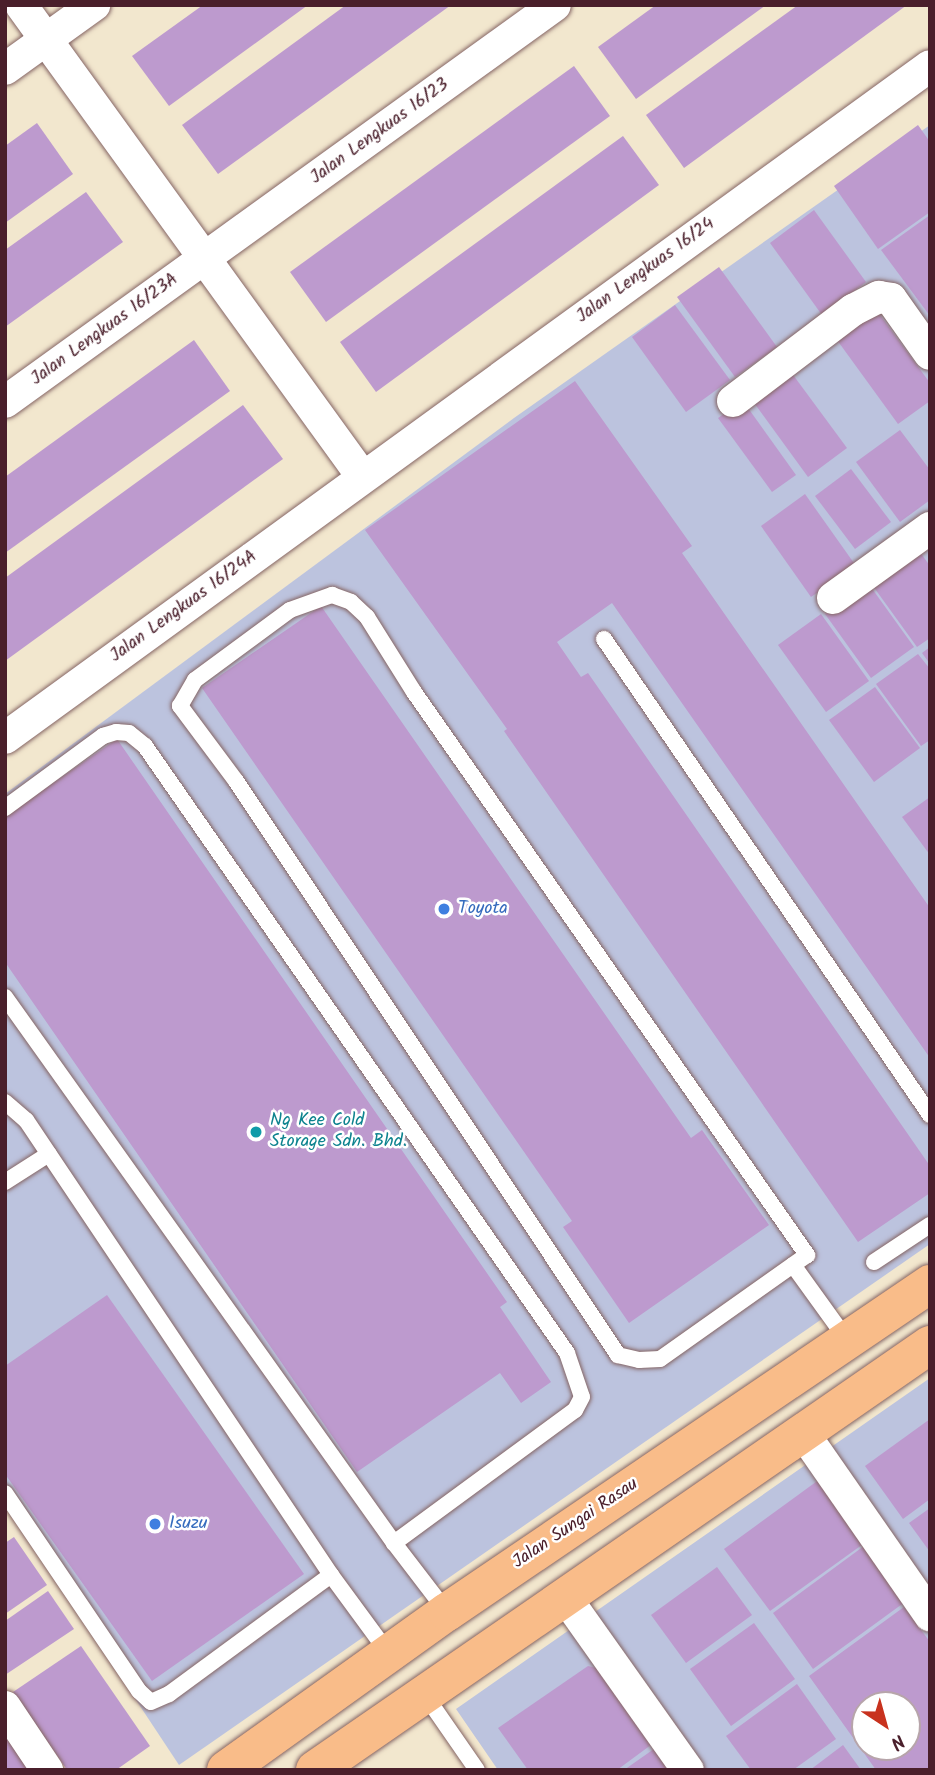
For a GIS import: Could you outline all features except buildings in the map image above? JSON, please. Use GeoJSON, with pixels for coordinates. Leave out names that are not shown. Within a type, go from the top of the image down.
{"type":"FeatureCollection","features":[{"type":"Feature","properties":{"kind":"main road","name":"Jalan Sungai Rasau"},"geometry":{"type":"LineString","coordinates":[[226,1770],[447,1612],[930,1284]]}},
{"type":"Feature","properties":{"kind":"main road"},"geometry":{"type":"LineString","coordinates":[[314,1770],[930,1345]]}},
{"type":"Feature","properties":{"kind":"street"},"geometry":{"type":"LineString","coordinates":[[21,5],[362,476]]}},
{"type":"Feature","properties":{"kind":"street"},"geometry":{"type":"LineString","coordinates":[[5,69],[94,5]]}},
{"type":"Feature","properties":{"kind":"street","name":"Jalan Lengkuas 16/23"},"geometry":{"type":"LineString","coordinates":[[204,258],[555,5]]}},
{"type":"Feature","properties":{"kind":"street","name":"Jalan Lengkuas 16/24"},"geometry":{"type":"LineString","coordinates":[[362,476],[930,66]]}},
{"type":"Feature","properties":{"kind":"street","name":"Jalan Lengkuas 16/23A"},"geometry":{"type":"LineString","coordinates":[[5,402],[204,258]]}},
{"type":"Feature","properties":{"kind":"street"},"geometry":{"type":"LineString","coordinates":[[733,401],[853,310],[879,297],[891,299],[930,355]]}},
{"type":"Feature","properties":{"kind":"street","name":"Jalan Lengkuas 16/24A"},"geometry":{"type":"LineString","coordinates":[[5,738],[362,476]]}},
{"type":"Feature","properties":{"kind":"street"},"geometry":{"type":"LineString","coordinates":[[833,598],[930,528]]}},
{"type":"Feature","properties":{"kind":"street"},"geometry":{"type":"LineString","coordinates":[[804,1434],[930,1615]]}},
{"type":"Feature","properties":{"kind":"street"},"geometry":{"type":"LineString","coordinates":[[566,1598],[688,1770]]}},
{"type":"Feature","properties":{"kind":"street"},"geometry":{"type":"LineString","coordinates":[[5,1707],[47,1770]]}},
{"type":"Feature","properties":{"kind":"lane"},"geometry":{"type":"LineString","coordinates":[[332,595],[351,602],[367,617],[414,692],[807,1255],[793,1265],[660,1359],[639,1360],[618,1355],[236,781],[180,706],[195,680],[290,610],[332,595]]}},
{"type":"Feature","properties":{"kind":"lane"},"geometry":{"type":"LineString","coordinates":[[604,639],[930,1115]]}},
{"type":"Feature","properties":{"kind":"lane"},"geometry":{"type":"LineString","coordinates":[[5,807],[103,736],[116,732],[130,733],[145,746],[567,1353],[582,1397],[575,1410],[394,1543]]}},
{"type":"Feature","properties":{"kind":"lane"},"geometry":{"type":"LineString","coordinates":[[5,997],[394,1543],[447,1612]]}},
{"type":"Feature","properties":{"kind":"lane"},"geometry":{"type":"LineString","coordinates":[[5,1102],[26,1120],[50,1154],[331,1575],[389,1654]]}},
{"type":"Feature","properties":{"kind":"lane"},"geometry":{"type":"LineString","coordinates":[[5,1182],[50,1154]]}},
{"type":"Feature","properties":{"kind":"lane"},"geometry":{"type":"LineString","coordinates":[[874,1262],[930,1225]]}},
{"type":"Feature","properties":{"kind":"lane"},"geometry":{"type":"LineString","coordinates":[[793,1265],[847,1340]]}},
{"type":"Feature","properties":{"kind":"lane"},"geometry":{"type":"LineString","coordinates":[[5,1493],[139,1691],[151,1702],[169,1694],[331,1575]]}},
{"type":"Feature","properties":{"kind":"lane"},"geometry":{"type":"LineString","coordinates":[[425,1695],[477,1770]]}},
{"type":"Feature","properties":{"kind":"shaded area"},"geometry":{"type":"Polygon","coordinates":[[[930,125],[930,1244],[179,1765],[5,1502],[5,794],[514,418],[930,125]]]}},
{"type":"Feature","properties":{"kind":"shaded area"},"geometry":{"type":"Polygon","coordinates":[[[930,1378],[930,1770],[498,1770],[456,1709],[930,1378]]]}},
{"type":"Feature","properties":{"kind":"place","name":"Toyota"},"geometry":{"type":"Point","coordinates":[444,909]}},
{"type":"Feature","properties":{"kind":"place","name":"Ng Kee Cold Storage Sdn. Bhd."},"geometry":{"type":"Point","coordinates":[256,1132]}},
{"type":"Feature","properties":{"kind":"place","name":"Isuzu"},"geometry":{"type":"Point","coordinates":[155,1524]}}]}
